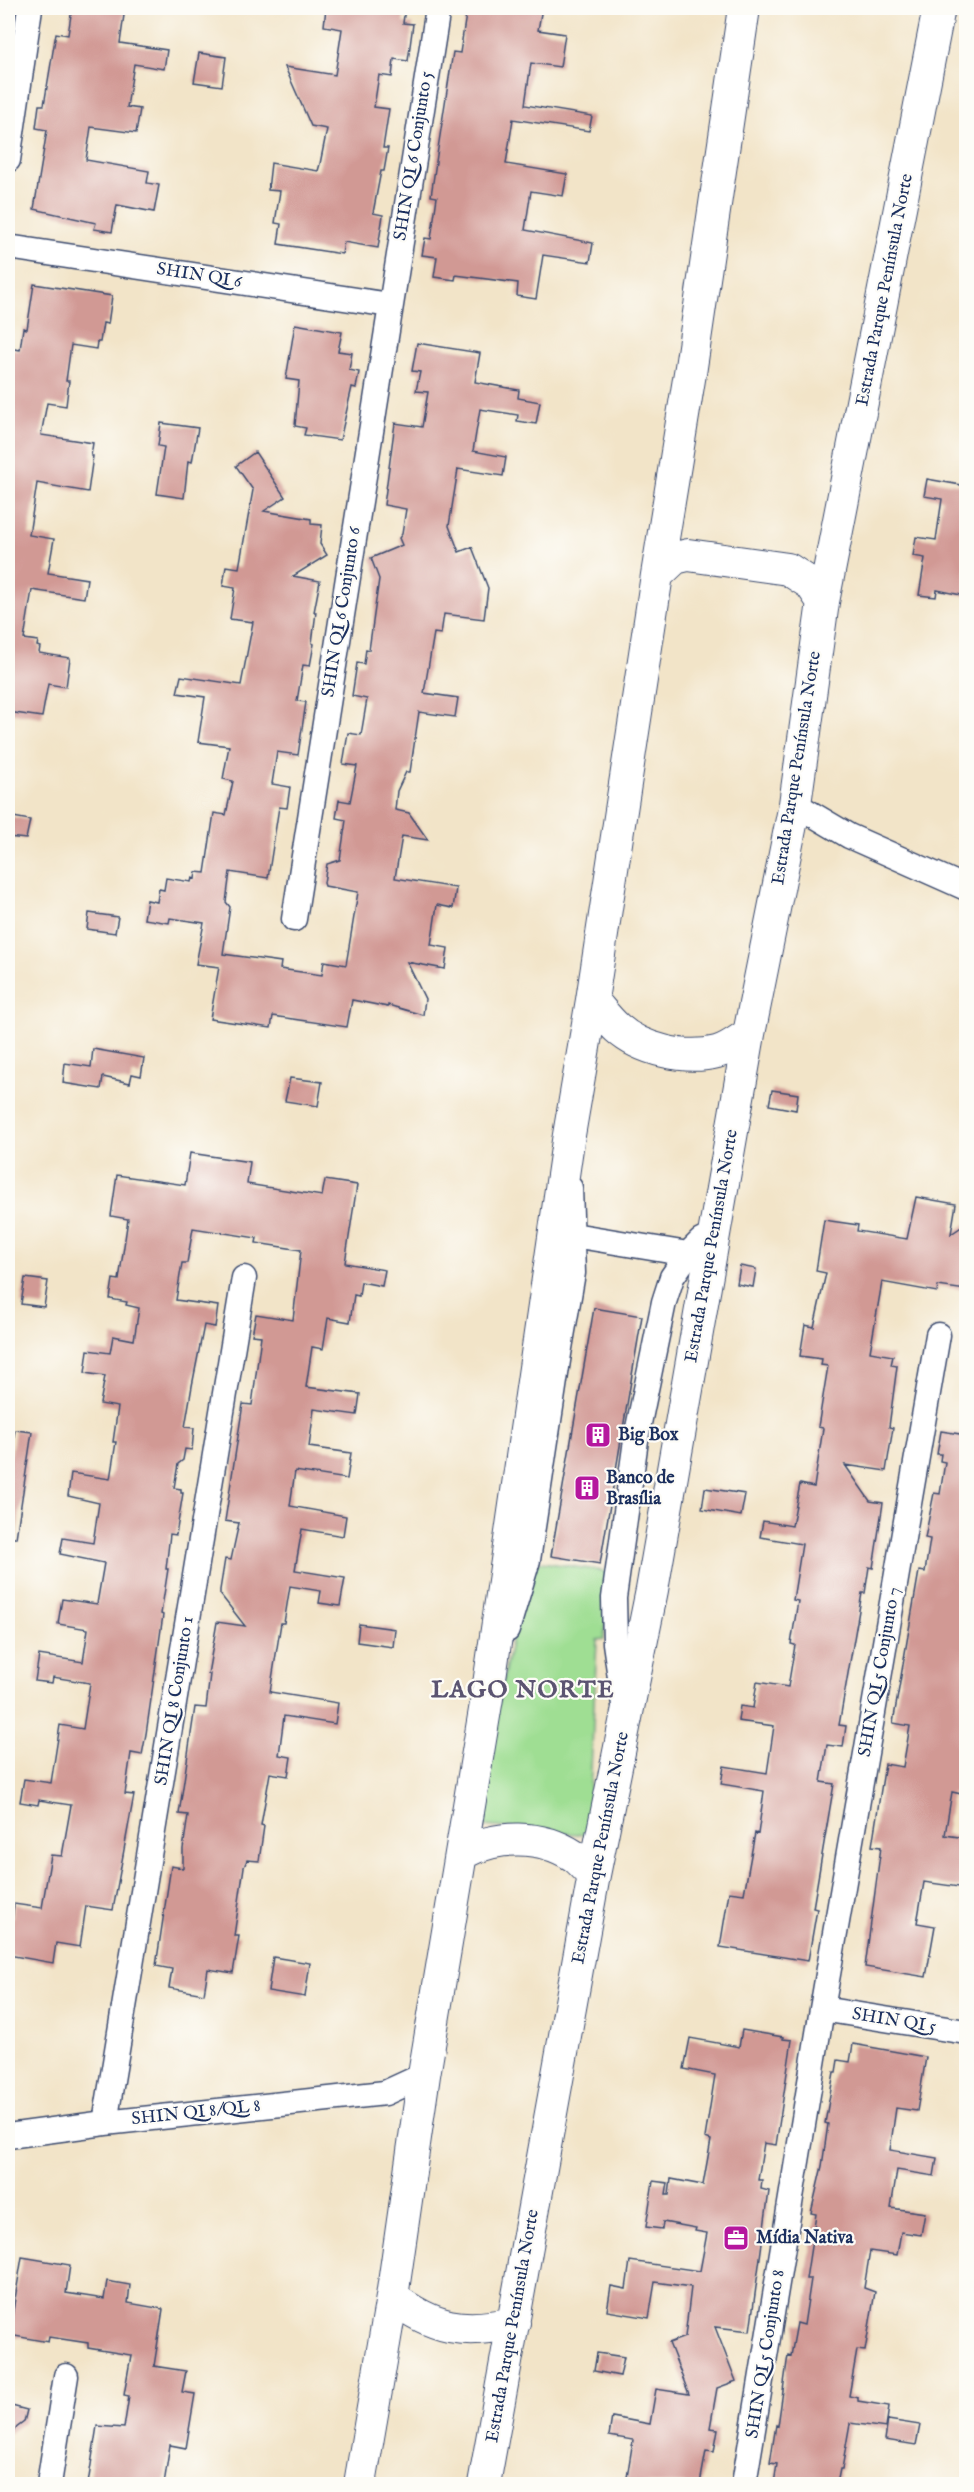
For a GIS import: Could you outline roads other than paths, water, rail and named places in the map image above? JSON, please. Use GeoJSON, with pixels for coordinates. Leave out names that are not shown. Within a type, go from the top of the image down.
{"type":"FeatureCollection","features":[{"type":"Feature","properties":{"kind":"main road"},"geometry":{"type":"LineString","coordinates":[[360,2484],[392,2297],[424,2075],[488,1698],[568,1141],[691,367],[744,8]]}},
{"type":"Feature","properties":{"kind":"main road","name":"Estrada Parque Península Norte"},"geometry":{"type":"LineString","coordinates":[[484,2484],[594,1875],[652,1590],[749,1034],[792,819],[823,602],[939,8]]}},
{"type":"Feature","properties":{"kind":"main road"},"geometry":{"type":"LineString","coordinates":[[657,575],[675,558],[688,555],[788,569],[811,584],[823,602]]}},
{"type":"Feature","properties":{"kind":"main road"},"geometry":{"type":"LineString","coordinates":[[592,1000],[617,1028],[632,1039],[668,1052],[719,1052],[749,1034]]}},
{"type":"Feature","properties":{"kind":"main road"},"geometry":{"type":"LineString","coordinates":[[463,1853],[492,1841],[539,1842],[555,1846],[575,1856],[594,1875]]}},
{"type":"Feature","properties":{"kind":"main road"},"geometry":{"type":"LineString","coordinates":[[392,2297],[412,2313],[433,2323],[460,2329],[488,2329],[514,2323]]}},
{"type":"Feature","properties":{"kind":"street"},"geometry":{"type":"LineString","coordinates":[[8,160],[30,8]]}},
{"type":"Feature","properties":{"kind":"street","name":"SHIN QI 6 Conjunto 5"},"geometry":{"type":"LineString","coordinates":[[390,305],[438,8]]}},
{"type":"Feature","properties":{"kind":"street","name":"SHIN QI 6"},"geometry":{"type":"LineString","coordinates":[[8,247],[390,305]]}},
{"type":"Feature","properties":{"kind":"street","name":"SHIN QI 6 Conjunto 6"},"geometry":{"type":"LineString","coordinates":[[294,919],[390,305]]}},
{"type":"Feature","properties":{"kind":"street"},"geometry":{"type":"LineString","coordinates":[[792,819],[815,833],[849,836],[966,888]]}},
{"type":"Feature","properties":{"kind":"street"},"geometry":{"type":"LineString","coordinates":[[488,1698],[528,1560],[573,1274],[568,1141]]}},
{"type":"Feature","properties":{"kind":"street"},"geometry":{"type":"LineString","coordinates":[[573,1234],[688,1254]]}},
{"type":"Feature","properties":{"kind":"street"},"geometry":{"type":"LineString","coordinates":[[627,1719],[614,1624],[617,1568],[637,1433],[664,1302],[672,1277],[688,1254],[701,1241],[715,1234]]}},
{"type":"Feature","properties":{"kind":"street","name":"SHIN QI 8 Conjunto 1"},"geometry":{"type":"LineString","coordinates":[[105,2122],[244,1278]]}},
{"type":"Feature","properties":{"kind":"street","name":"SHIN QI 5 Conjunto 7"},"geometry":{"type":"LineString","coordinates":[[822,2009],[938,1335]]}},
{"type":"Feature","properties":{"kind":"street","name":"SHIN QI 5"},"geometry":{"type":"LineString","coordinates":[[822,2009],[966,2032]]}},
{"type":"Feature","properties":{"kind":"street","name":"SHIN QI 5 Conjunto 8"},"geometry":{"type":"LineString","coordinates":[[744,2484],[822,2009]]}},
{"type":"Feature","properties":{"kind":"street","name":"SHIN QI 8/QL 8"},"geometry":{"type":"LineString","coordinates":[[8,2136],[105,2122],[385,2093],[424,2075]]}},
{"type":"Feature","properties":{"kind":"street"},"geometry":{"type":"LineString","coordinates":[[385,2093],[417,2124]]}},
{"type":"Feature","properties":{"kind":"street"},"geometry":{"type":"LineString","coordinates":[[49,2484],[66,2376]]}},
{"type":"Feature","properties":{"kind":"place","name":"Big Box"},"geometry":{"type":"Point","coordinates":[598,1435]}},
{"type":"Feature","properties":{"kind":"place","name":"Banco de Brasília"},"geometry":{"type":"Point","coordinates":[587,1488]}},
{"type":"Feature","properties":{"kind":"place","name":"Mídia Nativa"},"geometry":{"type":"Point","coordinates":[736,2238]}},
{"type":"Feature","properties":{"kind":"district","name":"LAGO NORTE"},"geometry":{"type":"Point","coordinates":[523,1690]}}]}
